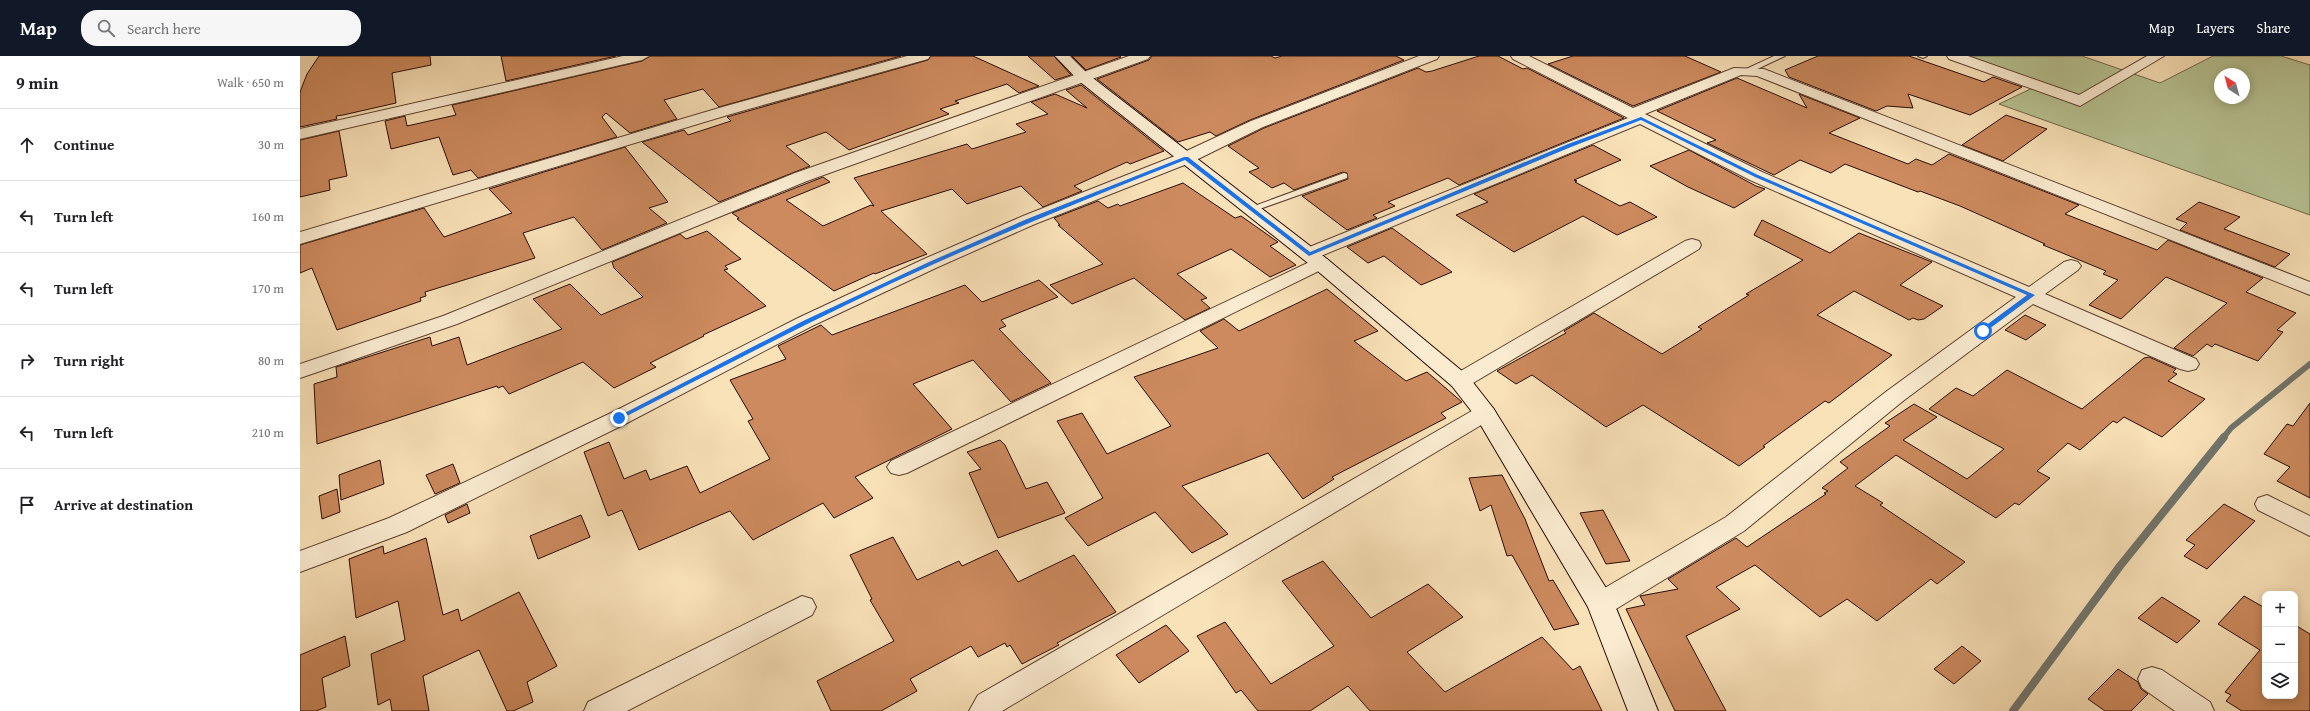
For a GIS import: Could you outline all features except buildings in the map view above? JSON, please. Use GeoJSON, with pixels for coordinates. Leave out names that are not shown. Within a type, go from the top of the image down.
{"type":"FeatureCollection","features":[{"type":"Feature","properties":{"kind":"street"},"geometry":{"type":"LineString","coordinates":[[300,134],[642,56]]}},
{"type":"Feature","properties":{"kind":"street"},"geometry":{"type":"LineString","coordinates":[[300,238],[725,111],[923,56]]}},
{"type":"Feature","properties":{"kind":"street"},"geometry":{"type":"LineString","coordinates":[[1062,56],[1084,78],[1314,258],[1460,381],[1485,413],[1601,604],[1643,711]]}},
{"type":"Feature","properties":{"kind":"street"},"geometry":{"type":"LineString","coordinates":[[300,371],[450,320],[801,177],[1143,56]]}},
{"type":"Feature","properties":{"kind":"street"},"geometry":{"type":"LineString","coordinates":[[300,562],[405,522],[619,418],[805,322],[924,266],[1029,220],[1186,158],[1257,124],[1330,94],[1432,56]]}},
{"type":"Feature","properties":{"kind":"street"},"geometry":{"type":"LineString","coordinates":[[1518,56],[1756,176],[2188,364]]}},
{"type":"Feature","properties":{"kind":"street"},"geometry":{"type":"LineString","coordinates":[[1954,56],[2080,101],[2157,56]]}},
{"type":"Feature","properties":{"kind":"street"},"geometry":{"type":"LineString","coordinates":[[899,467],[1314,258],[1739,71],[1748,70],[1759,72],[2310,289]]}},
{"type":"Feature","properties":{"kind":"street"},"geometry":{"type":"LineString","coordinates":[[1460,381],[1692,245]]}},
{"type":"Feature","properties":{"kind":"street"},"geometry":{"type":"LineString","coordinates":[[1601,604],[1735,524],[1895,396],[2071,266]]}},
{"type":"Feature","properties":{"kind":"street"},"geometry":{"type":"LineString","coordinates":[[984,711],[988,704],[1485,413]]}},
{"type":"Feature","properties":{"kind":"street"},"geometry":{"type":"LineString","coordinates":[[2267,504],[2310,527]]}},
{"type":"Feature","properties":{"kind":"street"},"geometry":{"type":"LineString","coordinates":[[598,711],[802,607]]}},
{"type":"Feature","properties":{"kind":"street"},"geometry":{"type":"LineString","coordinates":[[2152,679],[2199,711]]}},
{"type":"Feature","properties":{"kind":"lane"},"geometry":{"type":"LineString","coordinates":[[1748,70],[1781,56]]}},
{"type":"Feature","properties":{"kind":"lane"},"geometry":{"type":"LineString","coordinates":[[1251,209],[1344,176]]}},
{"type":"Feature","properties":{"kind":"green space"},"geometry":{"type":"Polygon","coordinates":[[[1963,56],[2082,56],[2160,83],[2213,56],[2281,56],[2310,65],[2310,215],[1999,104],[2041,84],[1963,56]]]}},
{"type":"Feature","properties":{"kind":"waterway"},"geometry":{"type":"LineString","coordinates":[[2223,438],[2231,428],[2310,364]]}},
{"type":"Feature","properties":{"kind":"waterway"},"geometry":{"type":"LineString","coordinates":[[2013,711],[2120,566],[2224,437]]}},
{"type":"Feature","properties":{"kind":"route"},"geometry":{"type":"LineString","coordinates":[[619,418],[805,322],[931,263],[1029,220],[1186,158],[1309,254],[1569,146],[1641,118],[1756,176],[2032,295],[1983,331]]}}]}
